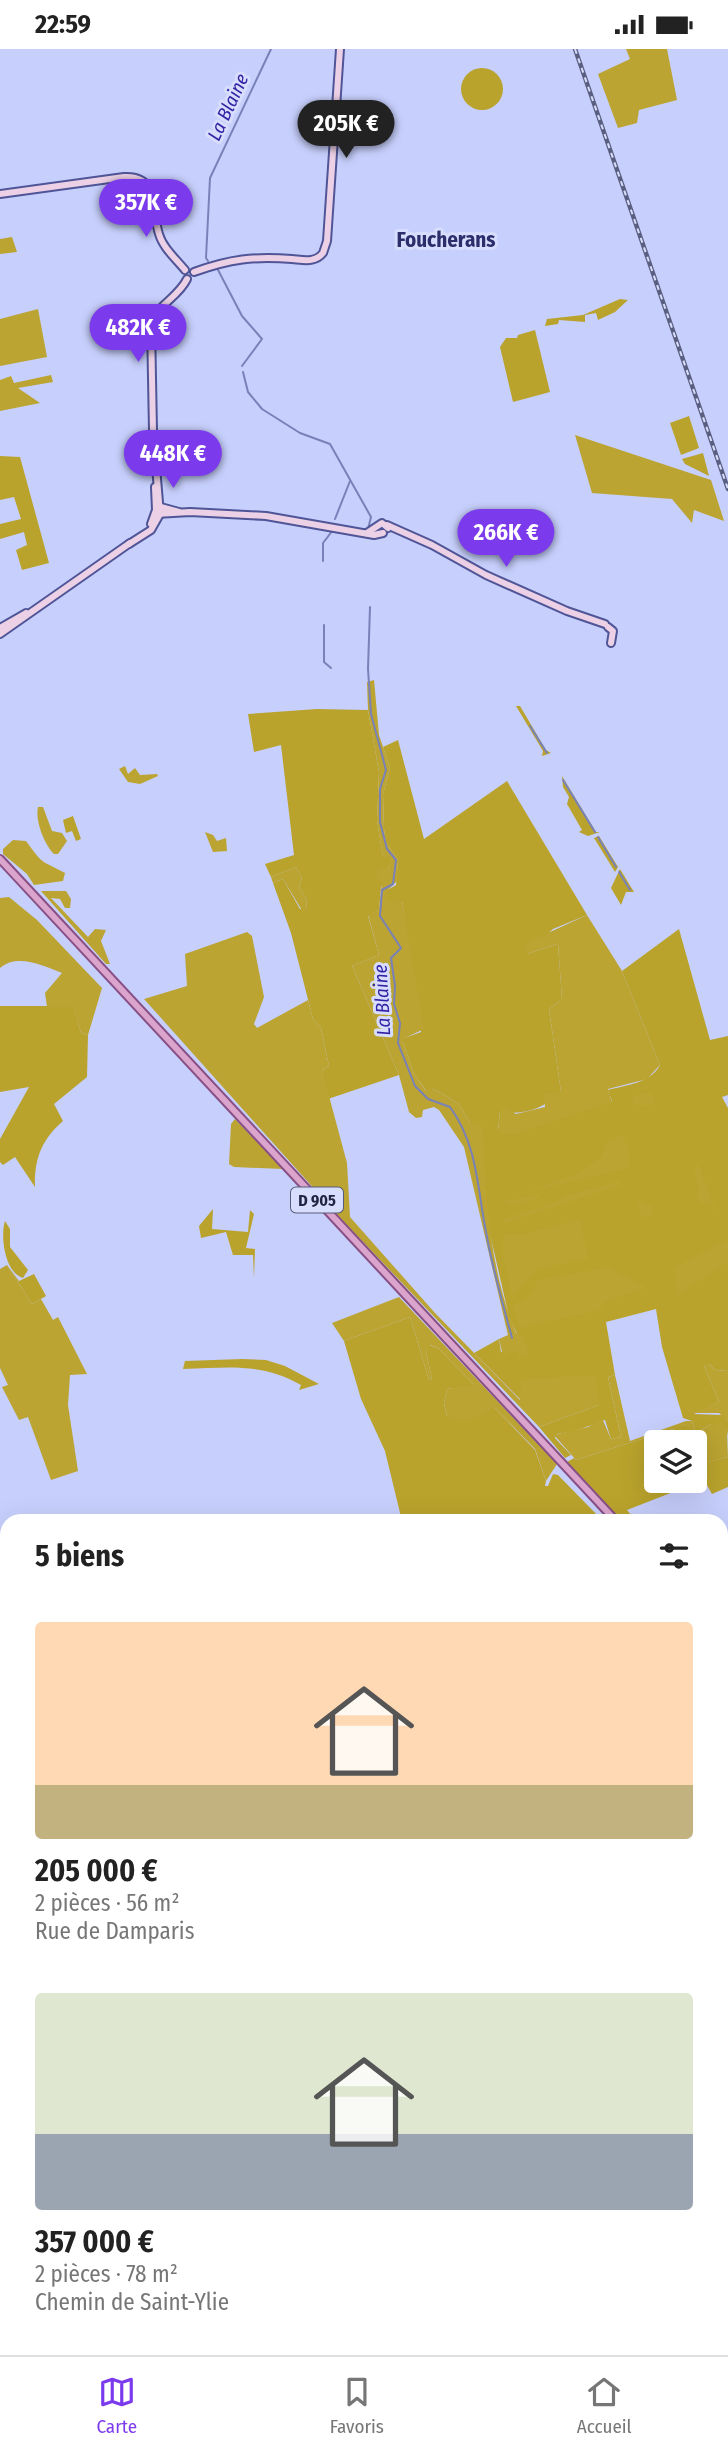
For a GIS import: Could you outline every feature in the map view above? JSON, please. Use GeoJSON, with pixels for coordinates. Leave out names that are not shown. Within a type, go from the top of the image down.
{"type":"FeatureCollection","features":[{"type":"Feature","properties":{"kind":"main road"},"geometry":{"type":"LineString","coordinates":[[0,194],[137,177],[151,190],[161,240],[185,270],[194,272],[234,259],[319,258],[327,241],[340,49]]}},
{"type":"Feature","properties":{"kind":"main road"},"geometry":{"type":"LineString","coordinates":[[185,270],[183,275],[187,279]]}},
{"type":"Feature","properties":{"kind":"main road"},"geometry":{"type":"LineString","coordinates":[[0,634],[153,528],[159,506],[151,325],[156,314],[187,279],[193,278],[194,272]]}},
{"type":"Feature","properties":{"kind":"main road"},"geometry":{"type":"LineString","coordinates":[[159,506],[179,512]]}},
{"type":"Feature","properties":{"kind":"main road"},"geometry":{"type":"LineString","coordinates":[[158,514],[179,512],[290,519],[367,533],[382,531],[402,534]]}},
{"type":"Feature","properties":{"kind":"main road"},"geometry":{"type":"LineString","coordinates":[[382,531],[387,525],[402,534],[432,545],[486,575],[608,627]]}},
{"type":"Feature","properties":{"kind":"main road"},"geometry":{"type":"LineString","coordinates":[[0,628],[40,606]]}},
{"type":"Feature","properties":{"kind":"main road","name":"D 905"},"geometry":{"type":"LineString","coordinates":[[0,861],[609,1514]]}},
{"type":"Feature","properties":{"kind":"shaded area"},"geometry":{"type":"Polygon","coordinates":[[[626,49],[667,49],[677,100],[639,110],[637,123],[618,128],[598,74],[630,59],[626,49]]]}},
{"type":"Feature","properties":{"kind":"shaded area"},"geometry":{"type":"Polygon","coordinates":[[[482,68],[497,74],[503,89],[497,104],[482,110],[467,104],[461,89],[467,74],[482,68]]]}},
{"type":"Feature","properties":{"kind":"shaded area"},"geometry":{"type":"Polygon","coordinates":[[[12,237],[17,252],[0,254],[0,239],[12,237]]]}},
{"type":"Feature","properties":{"kind":"shaded area"},"geometry":{"type":"Polygon","coordinates":[[[620,299],[628,300],[615,312],[598,320],[596,313],[585,315],[585,322],[559,320],[558,324],[545,326],[547,319],[583,315],[620,299]]]}},
{"type":"Feature","properties":{"kind":"shaded area"},"geometry":{"type":"Polygon","coordinates":[[[38,309],[47,357],[0,366],[0,319],[38,309]]]}},
{"type":"Feature","properties":{"kind":"shaded area"},"geometry":{"type":"Polygon","coordinates":[[[535,330],[550,392],[513,402],[500,347],[506,338],[517,338],[518,335],[535,330]]]}},
{"type":"Feature","properties":{"kind":"shaded area"},"geometry":{"type":"Polygon","coordinates":[[[51,375],[53,382],[18,388],[40,403],[0,411],[0,380],[11,376],[14,383],[51,375]]]}},
{"type":"Feature","properties":{"kind":"shaded area"},"geometry":{"type":"Polygon","coordinates":[[[689,416],[699,448],[681,455],[670,423],[689,416]]]}},
{"type":"Feature","properties":{"kind":"shaded area"},"geometry":{"type":"Polygon","coordinates":[[[575,435],[711,480],[724,521],[694,510],[692,523],[672,499],[592,493],[575,435]]]}},
{"type":"Feature","properties":{"kind":"shaded area"},"geometry":{"type":"Polygon","coordinates":[[[703,453],[709,476],[685,464],[682,459],[703,453]]]}},
{"type":"Feature","properties":{"kind":"shaded area"},"geometry":{"type":"Polygon","coordinates":[[[0,456],[20,457],[49,563],[22,570],[16,550],[27,545],[24,532],[0,539],[0,524],[21,519],[14,497],[0,500],[0,456]]]}},
{"type":"Feature","properties":{"kind":"shaded area"},"geometry":{"type":"Polygon","coordinates":[[[374,680],[379,735],[390,768],[383,794],[384,829],[386,843],[398,860],[397,881],[387,891],[387,901],[402,901],[424,1029],[403,1039],[403,1042],[414,1074],[426,1091],[434,1089],[458,1103],[471,1124],[478,1122],[483,1128],[494,1258],[507,1308],[516,1333],[525,1338],[529,1357],[519,1358],[516,1350],[503,1356],[499,1339],[508,1335],[464,1147],[439,1110],[434,1107],[423,1110],[422,1117],[416,1118],[409,1112],[399,1075],[352,966],[379,955],[368,915],[379,910],[382,884],[376,877],[377,871],[382,868],[388,870],[390,857],[383,858],[377,820],[379,772],[368,710],[367,682],[374,680]]]}},
{"type":"Feature","properties":{"kind":"shaded area"},"geometry":{"type":"Polygon","coordinates":[[[516,706],[520,706],[546,750],[551,753],[542,756],[543,751],[516,706]]]}},
{"type":"Feature","properties":{"kind":"shaded area"},"geometry":{"type":"Polygon","coordinates":[[[317,709],[368,710],[379,772],[377,820],[383,857],[390,857],[391,861],[381,888],[379,910],[368,916],[379,955],[352,966],[399,1075],[328,1099],[322,1070],[329,1066],[321,1028],[313,1019],[291,933],[273,883],[283,879],[300,909],[306,909],[307,900],[299,887],[302,878],[296,867],[271,877],[265,864],[294,855],[281,745],[254,752],[248,714],[317,709]]]}},
{"type":"Feature","properties":{"kind":"shaded area"},"geometry":{"type":"Polygon","coordinates":[[[398,740],[424,839],[507,781],[587,915],[553,929],[527,954],[558,944],[562,999],[549,1009],[561,1092],[547,1103],[533,1109],[518,1113],[500,1112],[498,1130],[612,1101],[608,1090],[644,1080],[656,1071],[660,1065],[622,971],[679,929],[710,1040],[728,1036],[728,1095],[722,1097],[728,1108],[728,1371],[715,1370],[709,1364],[704,1366],[719,1402],[694,1414],[723,1415],[728,1421],[728,1436],[727,1431],[711,1424],[701,1430],[695,1430],[692,1421],[683,1418],[662,1347],[656,1309],[606,1322],[615,1375],[608,1377],[621,1437],[611,1439],[605,1420],[575,1431],[557,1434],[555,1438],[571,1455],[565,1458],[539,1427],[599,1405],[521,1400],[474,1353],[499,1339],[501,1352],[516,1350],[517,1334],[509,1317],[491,1238],[471,1124],[458,1103],[434,1089],[427,1092],[414,1074],[402,1039],[421,1032],[402,901],[387,901],[386,891],[396,885],[398,860],[386,843],[384,829],[383,794],[390,768],[383,747],[398,740]]]}},
{"type":"Feature","properties":{"kind":"shaded area"},"geometry":{"type":"Polygon","coordinates":[[[125,766],[128,774],[135,768],[140,775],[158,776],[140,784],[128,782],[119,769],[125,766]]]}},
{"type":"Feature","properties":{"kind":"shaded area"},"geometry":{"type":"Polygon","coordinates":[[[562,776],[596,832],[600,832],[588,836],[579,832],[582,830],[567,804],[569,797],[563,787],[562,776]]]}},
{"type":"Feature","properties":{"kind":"shaded area"},"geometry":{"type":"Polygon","coordinates":[[[38,807],[43,807],[52,831],[62,833],[67,841],[58,854],[50,850],[44,838],[39,825],[38,807]]]}},
{"type":"Feature","properties":{"kind":"shaded area"},"geometry":{"type":"Polygon","coordinates":[[[73,816],[81,839],[76,841],[72,831],[66,833],[63,820],[73,816]]]}},
{"type":"Feature","properties":{"kind":"shaded area"},"geometry":{"type":"Polygon","coordinates":[[[205,832],[213,835],[217,841],[226,838],[227,851],[213,852],[205,832]]]}},
{"type":"Feature","properties":{"kind":"shaded area"},"geometry":{"type":"Polygon","coordinates":[[[599,836],[618,867],[615,872],[594,838],[599,836]]]}},
{"type":"Feature","properties":{"kind":"shaded area"},"geometry":{"type":"Polygon","coordinates":[[[13,840],[26,841],[43,861],[65,873],[63,881],[34,885],[27,874],[3,854],[3,849],[13,840]]]}},
{"type":"Feature","properties":{"kind":"shaded area"},"geometry":{"type":"Polygon","coordinates":[[[296,867],[302,878],[299,887],[307,900],[303,912],[283,879],[273,883],[271,877],[296,867]]]}},
{"type":"Feature","properties":{"kind":"shaded area"},"geometry":{"type":"Polygon","coordinates":[[[620,869],[634,892],[626,892],[621,905],[611,888],[620,869]]]}},
{"type":"Feature","properties":{"kind":"shaded area"},"geometry":{"type":"Polygon","coordinates":[[[41,891],[66,891],[71,899],[70,908],[65,908],[60,899],[51,898],[88,937],[95,929],[106,930],[101,941],[110,964],[106,964],[41,891]]]}},
{"type":"Feature","properties":{"kind":"shaded area"},"geometry":{"type":"Polygon","coordinates":[[[9,897],[37,920],[102,988],[88,1035],[81,1033],[73,1007],[47,1007],[45,993],[62,973],[23,961],[15,961],[0,968],[0,898],[9,897]]]}},
{"type":"Feature","properties":{"kind":"shaded area"},"geometry":{"type":"Polygon","coordinates":[[[587,915],[622,971],[660,1065],[647,1079],[608,1089],[612,1102],[513,1135],[502,1134],[498,1130],[500,1112],[504,1107],[516,1114],[545,1107],[544,1094],[561,1092],[549,1009],[562,999],[558,944],[527,954],[524,944],[587,915]]]}},
{"type":"Feature","properties":{"kind":"shaded area"},"geometry":{"type":"Polygon","coordinates":[[[247,932],[252,936],[264,997],[254,1024],[257,1028],[308,1000],[313,1019],[321,1028],[329,1066],[322,1070],[347,1163],[350,1217],[435,1313],[520,1400],[521,1379],[596,1375],[599,1405],[539,1427],[344,1222],[144,999],[187,986],[185,954],[247,932]]]}},
{"type":"Feature","properties":{"kind":"shaded area"},"geometry":{"type":"Polygon","coordinates":[[[0,1006],[73,1006],[81,1033],[88,1035],[87,1077],[54,1104],[63,1121],[41,1150],[36,1167],[35,1187],[15,1157],[3,1165],[0,1162],[0,1139],[29,1087],[0,1092],[0,1006]]]}},
{"type":"Feature","properties":{"kind":"shaded area"},"geometry":{"type":"Polygon","coordinates":[[[650,1092],[655,1099],[651,1106],[634,1105],[632,1096],[650,1092]]]}},
{"type":"Feature","properties":{"kind":"shaded area"},"geometry":{"type":"Polygon","coordinates":[[[235,1119],[283,1169],[234,1167],[229,1164],[231,1124],[235,1119]]]}},
{"type":"Feature","properties":{"kind":"shaded area"},"geometry":{"type":"Polygon","coordinates":[[[623,1135],[629,1150],[629,1168],[517,1195],[577,1174],[601,1157],[608,1140],[623,1135]]]}},
{"type":"Feature","properties":{"kind":"shaded area"},"geometry":{"type":"Polygon","coordinates":[[[698,1163],[716,1215],[710,1202],[702,1204],[696,1197],[699,1190],[694,1170],[698,1163]]]}},
{"type":"Feature","properties":{"kind":"shaded area"},"geometry":{"type":"Polygon","coordinates":[[[619,1181],[621,1185],[506,1223],[502,1219],[568,1195],[619,1181]]]}},
{"type":"Feature","properties":{"kind":"shaded area"},"geometry":{"type":"Polygon","coordinates":[[[538,1194],[541,1198],[517,1205],[505,1204],[507,1201],[538,1194]]]}},
{"type":"Feature","properties":{"kind":"shaded area"},"geometry":{"type":"Polygon","coordinates":[[[637,1199],[654,1207],[652,1215],[642,1219],[637,1199]]]}},
{"type":"Feature","properties":{"kind":"shaded area"},"geometry":{"type":"Polygon","coordinates":[[[213,1209],[212,1229],[248,1232],[250,1210],[254,1214],[246,1248],[255,1249],[254,1278],[253,1255],[233,1255],[226,1232],[201,1238],[199,1226],[213,1209]]]}},
{"type":"Feature","properties":{"kind":"shaded area"},"geometry":{"type":"Polygon","coordinates":[[[580,1219],[588,1258],[537,1270],[512,1298],[502,1248],[505,1234],[523,1234],[580,1219]]]}},
{"type":"Feature","properties":{"kind":"shaded area"},"geometry":{"type":"Polygon","coordinates":[[[5,1221],[10,1229],[10,1247],[28,1270],[23,1278],[12,1269],[5,1254],[5,1221]]]}},
{"type":"Feature","properties":{"kind":"shaded area"},"geometry":{"type":"Polygon","coordinates":[[[728,1239],[728,1262],[677,1295],[675,1267],[728,1239]]]}},
{"type":"Feature","properties":{"kind":"shaded area"},"geometry":{"type":"Polygon","coordinates":[[[7,1265],[19,1281],[34,1274],[46,1296],[32,1304],[7,1265]]]}},
{"type":"Feature","properties":{"kind":"shaded area"},"geometry":{"type":"Polygon","coordinates":[[[7,1265],[32,1304],[41,1299],[53,1320],[58,1317],[87,1374],[70,1375],[68,1405],[78,1471],[51,1480],[28,1417],[19,1420],[2,1387],[8,1385],[0,1368],[0,1269],[7,1265]]]}},
{"type":"Feature","properties":{"kind":"shaded area"},"geometry":{"type":"Polygon","coordinates":[[[608,1267],[643,1285],[643,1289],[604,1302],[600,1310],[520,1328],[512,1305],[527,1298],[538,1280],[608,1267]]]}},
{"type":"Feature","properties":{"kind":"shaded area"},"geometry":{"type":"Polygon","coordinates":[[[399,1297],[557,1464],[546,1481],[535,1449],[494,1407],[472,1419],[459,1421],[447,1417],[444,1403],[447,1389],[474,1385],[438,1348],[430,1345],[426,1352],[432,1379],[429,1380],[410,1317],[344,1341],[332,1323],[399,1297]]]}},
{"type":"Feature","properties":{"kind":"shaded area"},"geometry":{"type":"Polygon","coordinates":[[[410,1317],[429,1380],[432,1379],[426,1352],[429,1345],[438,1348],[475,1386],[447,1389],[444,1403],[447,1417],[493,1406],[535,1450],[546,1481],[545,1486],[548,1486],[553,1474],[558,1475],[596,1514],[400,1514],[385,1451],[361,1399],[344,1341],[410,1317]]]}},
{"type":"Feature","properties":{"kind":"shaded area"},"geometry":{"type":"Polygon","coordinates":[[[266,1360],[285,1366],[319,1384],[299,1390],[301,1385],[258,1370],[183,1369],[185,1361],[266,1360]]]}},
{"type":"Feature","properties":{"kind":"shaded area"},"geometry":{"type":"Polygon","coordinates":[[[708,1363],[715,1370],[728,1371],[728,1421],[719,1413],[694,1413],[719,1402],[704,1366],[708,1363]]]}},
{"type":"Feature","properties":{"kind":"shaded area"},"geometry":{"type":"Polygon","coordinates":[[[615,1375],[630,1441],[644,1436],[644,1438],[576,1460],[554,1435],[588,1427],[602,1418],[611,1439],[621,1437],[608,1377],[615,1375]]]}},
{"type":"Feature","properties":{"kind":"shaded area"},"geometry":{"type":"Polygon","coordinates":[[[692,1421],[695,1430],[688,1430],[683,1424],[676,1430],[661,1430],[692,1421]]]}},
{"type":"Feature","properties":{"kind":"shaded area"},"geometry":{"type":"Polygon","coordinates":[[[721,1423],[727,1431],[728,1457],[707,1462],[707,1430],[701,1430],[711,1424],[721,1423]]]}},
{"type":"Feature","properties":{"kind":"shaded area"},"geometry":{"type":"Polygon","coordinates":[[[683,1424],[689,1430],[676,1430],[683,1424]]]}},
{"type":"Feature","properties":{"kind":"shaded area"},"geometry":{"type":"Polygon","coordinates":[[[644,1438],[644,1493],[671,1493],[627,1510],[630,1514],[614,1514],[567,1462],[574,1458],[576,1460],[644,1438]]]}},
{"type":"Feature","properties":{"kind":"shaded area"},"geometry":{"type":"Polygon","coordinates":[[[728,1457],[728,1487],[712,1494],[707,1485],[707,1462],[728,1457]]]}},
{"type":"Feature","properties":{"kind":"waterway","name":"La Blaine"},"geometry":{"type":"LineString","coordinates":[[208,261],[210,178],[271,49]]}},
{"type":"Feature","properties":{"kind":"waterway","name":"La Blaine"},"geometry":{"type":"LineString","coordinates":[[217,268],[242,316],[262,339],[242,366]]}},
{"type":"Feature","properties":{"kind":"waterway","name":"La Blaine"},"geometry":{"type":"LineString","coordinates":[[243,372],[248,392],[262,409],[300,433],[330,444],[371,517],[368,529]]}},
{"type":"Feature","properties":{"kind":"waterway","name":"La Blaine"},"geometry":{"type":"LineString","coordinates":[[335,519],[350,481]]}},
{"type":"Feature","properties":{"kind":"waterway","name":"La Blaine"},"geometry":{"type":"LineString","coordinates":[[323,561],[323,543],[333,530]]}},
{"type":"Feature","properties":{"kind":"waterway","name":"La Blaine"},"geometry":{"type":"LineString","coordinates":[[370,607],[368,669],[371,714],[386,770],[380,789],[380,822],[387,849],[396,860],[393,884],[382,890],[380,916],[401,948],[391,958],[395,986],[394,1004],[400,1023],[398,1043],[415,1086],[428,1099],[450,1107],[467,1138],[476,1170],[492,1262],[512,1338]]}},
{"type":"Feature","properties":{"kind":"waterway","name":"La Blaine"},"geometry":{"type":"LineString","coordinates":[[324,625],[324,662],[331,668]]}},
{"type":"Feature","properties":{"kind":"waterway"},"geometry":{"type":"LineString","coordinates":[[530,726],[547,753]]}},
{"type":"Feature","properties":{"kind":"waterway"},"geometry":{"type":"LineString","coordinates":[[563,780],[595,832]]}},
{"type":"Feature","properties":{"kind":"waterway"},"geometry":{"type":"LineString","coordinates":[[598,837],[616,867]]}},
{"type":"Feature","properties":{"kind":"waterway"},"geometry":{"type":"LineString","coordinates":[[619,872],[630,890]]}},
{"type":"Feature","properties":{"kind":"railway"},"geometry":{"type":"LineString","coordinates":[[575,49],[728,489]]}},
{"type":"Feature","properties":{"kind":"district","name":"Foucherans"},"geometry":{"type":"Point","coordinates":[446,240]}}]}
